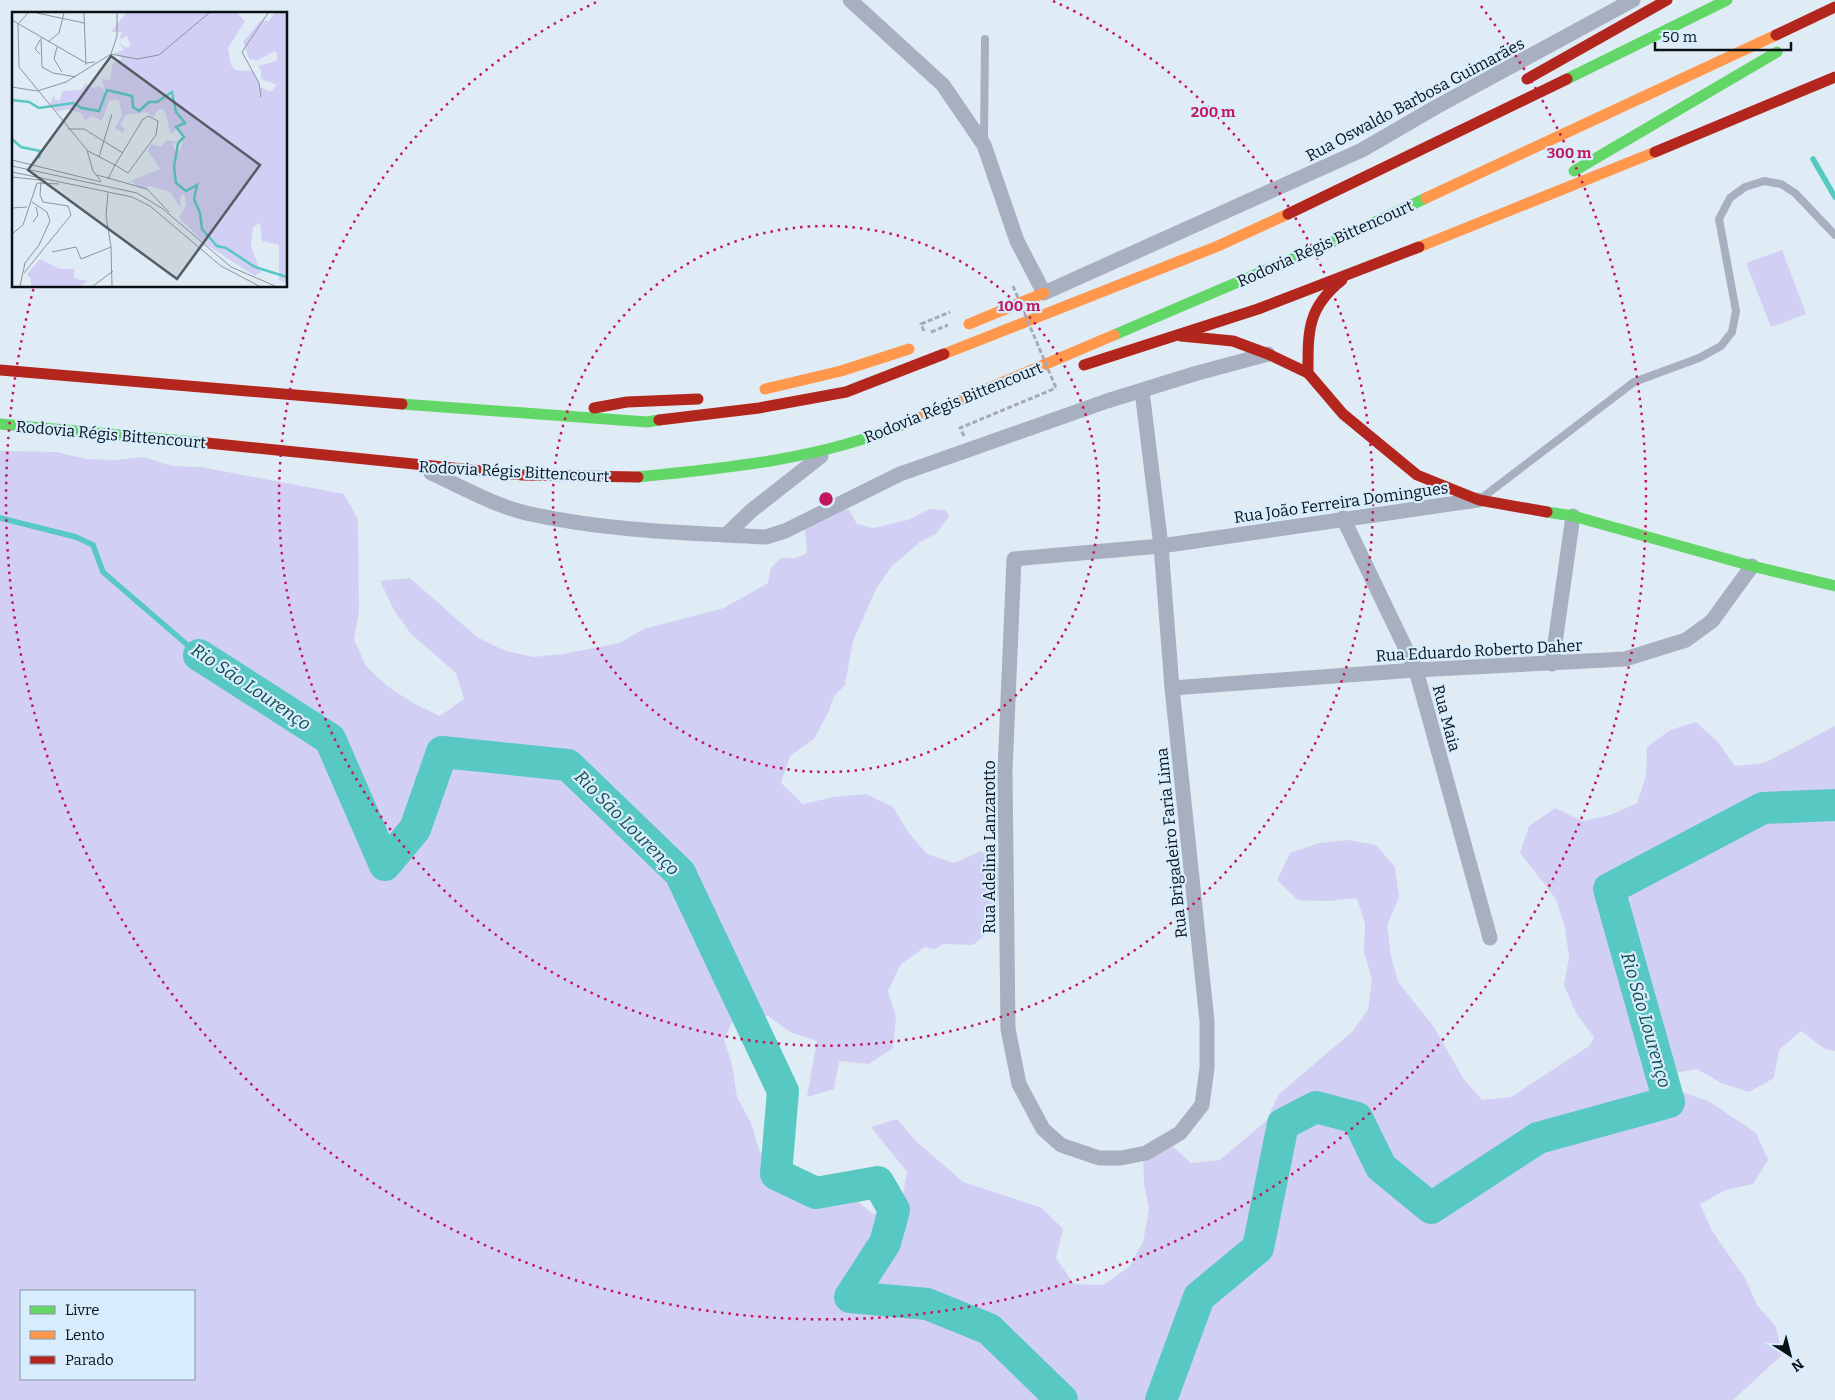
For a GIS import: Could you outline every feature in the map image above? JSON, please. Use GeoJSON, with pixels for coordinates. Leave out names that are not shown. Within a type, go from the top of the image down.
{"type":"FeatureCollection","features":[{"type":"Feature","properties":{"kind":"main road"},"geometry":{"type":"LineString","coordinates":[[1513,86],[1667,0]]}},
{"type":"Feature","properties":{"kind":"main road"},"geometry":{"type":"LineString","coordinates":[[0,370],[548,416],[647,422],[759,408],[846,392],[1218,246],[1356,183],[1727,0]]}},
{"type":"Feature","properties":{"kind":"main road","name":"Rodovia Régis Bittencourt"},"geometry":{"type":"LineString","coordinates":[[0,424],[222,444],[523,475],[628,478],[736,467],[829,449],[876,436],[1338,239],[1835,7]]}},
{"type":"Feature","properties":{"kind":"main road"},"geometry":{"type":"LineString","coordinates":[[1815,30],[1835,12]]}},
{"type":"Feature","properties":{"kind":"main road"},"geometry":{"type":"LineString","coordinates":[[1491,220],[1790,45]]}},
{"type":"Feature","properties":{"kind":"main road"},"geometry":{"type":"LineString","coordinates":[[1072,369],[1258,309],[1491,220],[1835,77]]}},
{"type":"Feature","properties":{"kind":"main road"},"geometry":{"type":"LineString","coordinates":[[1356,183],[1390,152],[1408,143]]}},
{"type":"Feature","properties":{"kind":"main road"},"geometry":{"type":"LineString","coordinates":[[1308,373],[1308,333],[1312,312],[1338,282],[1367,266]]}},
{"type":"Feature","properties":{"kind":"main road"},"geometry":{"type":"LineString","coordinates":[[956,329],[1044,293]]}},
{"type":"Feature","properties":{"kind":"main road"},"geometry":{"type":"LineString","coordinates":[[1174,336],[1233,341],[1268,354],[1308,373],[1343,414],[1417,475],[1479,500],[1573,516],[1752,566],[1835,586]]}},
{"type":"Feature","properties":{"kind":"main road"},"geometry":{"type":"LineString","coordinates":[[751,392],[841,372],[921,344]]}},
{"type":"Feature","properties":{"kind":"main road"},"geometry":{"type":"LineString","coordinates":[[928,414],[981,403],[1017,389]]}},
{"type":"Feature","properties":{"kind":"main road"},"geometry":{"type":"LineString","coordinates":[[548,416],[627,402],[706,398]]}},
{"type":"Feature","properties":{"kind":"street"},"geometry":{"type":"LineString","coordinates":[[850,0],[943,85],[984,145],[1017,241],[1044,293]]}},
{"type":"Feature","properties":{"kind":"street","name":"Rua Oswaldo Barbosa Guimarães"},"geometry":{"type":"LineString","coordinates":[[1044,293],[1284,187],[1362,150],[1436,107],[1632,0]]}},
{"type":"Feature","properties":{"kind":"street"},"geometry":{"type":"LineString","coordinates":[[414,465],[483,498],[525,513],[630,530],[766,537],[785,531],[900,474],[1107,401],[1194,374],[1268,354]]}},
{"type":"Feature","properties":{"kind":"street","name":"Rua Brigadeiro Faria Lima"},"geometry":{"type":"LineString","coordinates":[[1043,1129],[1061,1145],[1099,1158],[1121,1158],[1146,1153],[1180,1133],[1202,1104],[1207,1068],[1207,1021],[1172,688],[1161,546],[1142,391]]}},
{"type":"Feature","properties":{"kind":"street"},"geometry":{"type":"LineString","coordinates":[[726,535],[751,511],[829,449]]}},
{"type":"Feature","properties":{"kind":"street","name":"Rua João Ferreira Domingues"},"geometry":{"type":"LineString","coordinates":[[1015,558],[1161,546],[1343,518],[1479,500]]}},
{"type":"Feature","properties":{"kind":"street"},"geometry":{"type":"LineString","coordinates":[[1552,664],[1573,516]]}},
{"type":"Feature","properties":{"kind":"street","name":"Rua Maia"},"geometry":{"type":"LineString","coordinates":[[1343,518],[1416,670],[1490,938]]}},
{"type":"Feature","properties":{"kind":"street","name":"Rua Adelina Lanzarotto"},"geometry":{"type":"LineString","coordinates":[[1015,558],[1013,561],[1005,771],[1008,1028],[1020,1084],[1043,1129]]}},
{"type":"Feature","properties":{"kind":"street","name":"Rua Eduardo Roberto Daher"},"geometry":{"type":"LineString","coordinates":[[1172,688],[1416,670],[1625,659],[1686,640],[1712,621],[1752,566]]}},
{"type":"Feature","properties":{"kind":"lane"},"geometry":{"type":"LineString","coordinates":[[984,145],[985,40]]}},
{"type":"Feature","properties":{"kind":"lane","name":"Rua João Ferreira Domingues"},"geometry":{"type":"LineString","coordinates":[[1479,500],[1634,382],[1699,358],[1721,346],[1732,332],[1736,311],[1719,219],[1730,198],[1745,187],[1764,181],[1781,184],[1795,193],[1835,235]]}},
{"type":"Feature","properties":{"kind":"path"},"geometry":{"type":"LineString","coordinates":[[965,438],[960,428],[1056,388],[1013,286]]}},
{"type":"Feature","properties":{"kind":"shaded area"},"geometry":{"type":"Polygon","coordinates":[[[1782,250],[1806,314],[1771,327],[1746,263],[1782,250]]]}},
{"type":"Feature","properties":{"kind":"shaded area"},"geometry":{"type":"Polygon","coordinates":[[[0,451],[56,452],[86,459],[115,460],[144,457],[172,466],[201,467],[344,494],[358,519],[359,611],[354,639],[366,666],[387,686],[413,703],[440,716],[464,699],[456,673],[411,634],[394,610],[380,581],[410,578],[477,637],[503,650],[533,657],[563,654],[619,643],[644,629],[724,608],[768,583],[771,568],[781,558],[796,558],[807,553],[804,519],[820,507],[849,510],[857,524],[873,528],[908,520],[929,509],[946,510],[949,516],[936,534],[921,541],[892,566],[876,589],[853,641],[845,685],[834,696],[829,711],[814,739],[790,756],[781,783],[803,804],[833,797],[866,794],[893,807],[908,832],[927,854],[954,863],[981,851],[1003,867],[995,926],[973,945],[944,944],[934,949],[925,947],[901,964],[888,991],[896,1017],[893,1048],[869,1064],[839,1061],[834,1089],[807,1097],[817,1041],[790,1032],[768,1016],[737,1012],[724,1039],[732,1065],[737,1097],[751,1123],[759,1149],[771,1176],[799,1181],[829,1178],[873,1214],[902,1200],[907,1172],[871,1127],[897,1119],[916,1141],[963,1182],[1042,1208],[1063,1229],[1056,1258],[1074,1284],[1103,1285],[1129,1267],[1143,1242],[1149,1210],[1144,1183],[1143,1151],[1169,1143],[1191,1163],[1220,1160],[1266,1121],[1279,1094],[1352,1032],[1368,1010],[1372,979],[1364,953],[1365,924],[1357,898],[1327,901],[1298,900],[1277,880],[1290,853],[1319,843],[1348,840],[1376,845],[1395,867],[1399,897],[1387,926],[1391,956],[1398,982],[1434,1027],[1463,1078],[1482,1100],[1511,1097],[1589,1046],[1594,1037],[1576,1013],[1564,985],[1569,957],[1565,928],[1556,899],[1520,853],[1529,826],[1555,808],[1582,821],[1610,815],[1637,803],[1646,776],[1647,747],[1670,730],[1696,722],[1718,742],[1735,766],[1764,763],[1835,726],[1835,1051],[1825,1049],[1801,1031],[1779,1050],[1774,1078],[1749,1092],[1721,1083],[1697,1069],[1669,1074],[1680,1091],[1710,1102],[1756,1133],[1768,1160],[1753,1184],[1726,1190],[1700,1204],[1712,1231],[1745,1278],[1757,1305],[1776,1327],[1782,1355],[1733,1400],[0,1400],[0,451]]]}},
{"type":"Feature","properties":{"kind":"waterway"},"geometry":{"type":"LineString","coordinates":[[1813,159],[1835,197]]}},
{"type":"Feature","properties":{"kind":"waterway","name":"Rio São Lourenço"},"geometry":{"type":"LineString","coordinates":[[0,518],[76,537],[93,545],[103,572],[199,655]]}},
{"type":"Feature","properties":{"kind":"waterway","name":"Rio São Lourenço"},"geometry":{"type":"LineString","coordinates":[[199,655],[330,739],[385,865],[415,829],[442,752],[568,765],[680,873],[783,1091],[776,1174],[816,1193],[878,1182],[894,1210],[885,1243],[850,1297],[927,1304],[989,1329],[1062,1400]]}},
{"type":"Feature","properties":{"kind":"waterway","name":"Rio São Lourenço"},"geometry":{"type":"LineString","coordinates":[[1161,1400],[1199,1297],[1258,1248],[1283,1124],[1316,1107],[1357,1118],[1381,1167],[1431,1208],[1538,1138],[1669,1102],[1609,889],[1763,808],[1835,805]]}},
{"type":"Feature","properties":{"kind":"traffic: fast"},"geometry":{"type":"LineString","coordinates":[[1567,79],[1727,0]]}},
{"type":"Feature","properties":{"kind":"traffic: fast"},"geometry":{"type":"LineString","coordinates":[[1574,171],[1777,52]]}},
{"type":"Feature","properties":{"kind":"traffic: fast"},"geometry":{"type":"LineString","coordinates":[[1114,335],[1339,239],[1426,198]]}},
{"type":"Feature","properties":{"kind":"traffic: fast"},"geometry":{"type":"LineString","coordinates":[[402,404],[647,422],[659,420]]}},
{"type":"Feature","properties":{"kind":"traffic: fast"},"geometry":{"type":"LineString","coordinates":[[638,477],[706,470],[809,454],[875,435],[907,423]]}},
{"type":"Feature","properties":{"kind":"traffic: fast"},"geometry":{"type":"LineString","coordinates":[[0,424],[207,443]]}},
{"type":"Feature","properties":{"kind":"traffic: fast"},"geometry":{"type":"LineString","coordinates":[[1547,512],[1573,516],[1752,566],[1835,586]]}},
{"type":"Feature","properties":{"kind":"traffic: slow"},"geometry":{"type":"LineString","coordinates":[[1426,198],[1776,35]]}},
{"type":"Feature","properties":{"kind":"traffic: slow"},"geometry":{"type":"LineString","coordinates":[[1419,247],[1655,152]]}},
{"type":"Feature","properties":{"kind":"traffic: slow"},"geometry":{"type":"LineString","coordinates":[[944,354],[1218,246],[1288,214]]}},
{"type":"Feature","properties":{"kind":"traffic: slow"},"geometry":{"type":"LineString","coordinates":[[969,324],[1044,293]]}},
{"type":"Feature","properties":{"kind":"traffic: slow"},"geometry":{"type":"LineString","coordinates":[[907,423],[1114,335]]}},
{"type":"Feature","properties":{"kind":"traffic: slow"},"geometry":{"type":"LineString","coordinates":[[765,389],[841,371],[909,349]]}},
{"type":"Feature","properties":{"kind":"traffic: jam"},"geometry":{"type":"LineString","coordinates":[[1527,79],[1667,0]]}},
{"type":"Feature","properties":{"kind":"traffic: jam"},"geometry":{"type":"LineString","coordinates":[[1776,35],[1835,7]]}},
{"type":"Feature","properties":{"kind":"traffic: jam"},"geometry":{"type":"LineString","coordinates":[[1655,152],[1835,77]]}},
{"type":"Feature","properties":{"kind":"traffic: jam"},"geometry":{"type":"LineString","coordinates":[[1288,214],[1567,79]]}},
{"type":"Feature","properties":{"kind":"traffic: jam"},"geometry":{"type":"LineString","coordinates":[[1084,365],[1258,309],[1419,247]]}},
{"type":"Feature","properties":{"kind":"traffic: jam"},"geometry":{"type":"LineString","coordinates":[[1308,373],[1308,345],[1312,321],[1322,300],[1342,280]]}},
{"type":"Feature","properties":{"kind":"traffic: jam"},"geometry":{"type":"LineString","coordinates":[[1181,336],[1233,341],[1268,354],[1308,373],[1343,414],[1417,475],[1479,500],[1547,512]]}},
{"type":"Feature","properties":{"kind":"traffic: jam"},"geometry":{"type":"LineString","coordinates":[[659,420],[759,408],[846,392],[944,354]]}},
{"type":"Feature","properties":{"kind":"traffic: jam"},"geometry":{"type":"LineString","coordinates":[[0,370],[402,404]]}},
{"type":"Feature","properties":{"kind":"traffic: jam"},"geometry":{"type":"LineString","coordinates":[[594,408],[627,402],[698,399]]}},
{"type":"Feature","properties":{"kind":"traffic: jam"},"geometry":{"type":"LineString","coordinates":[[207,443],[523,475],[638,477]]}}]}
